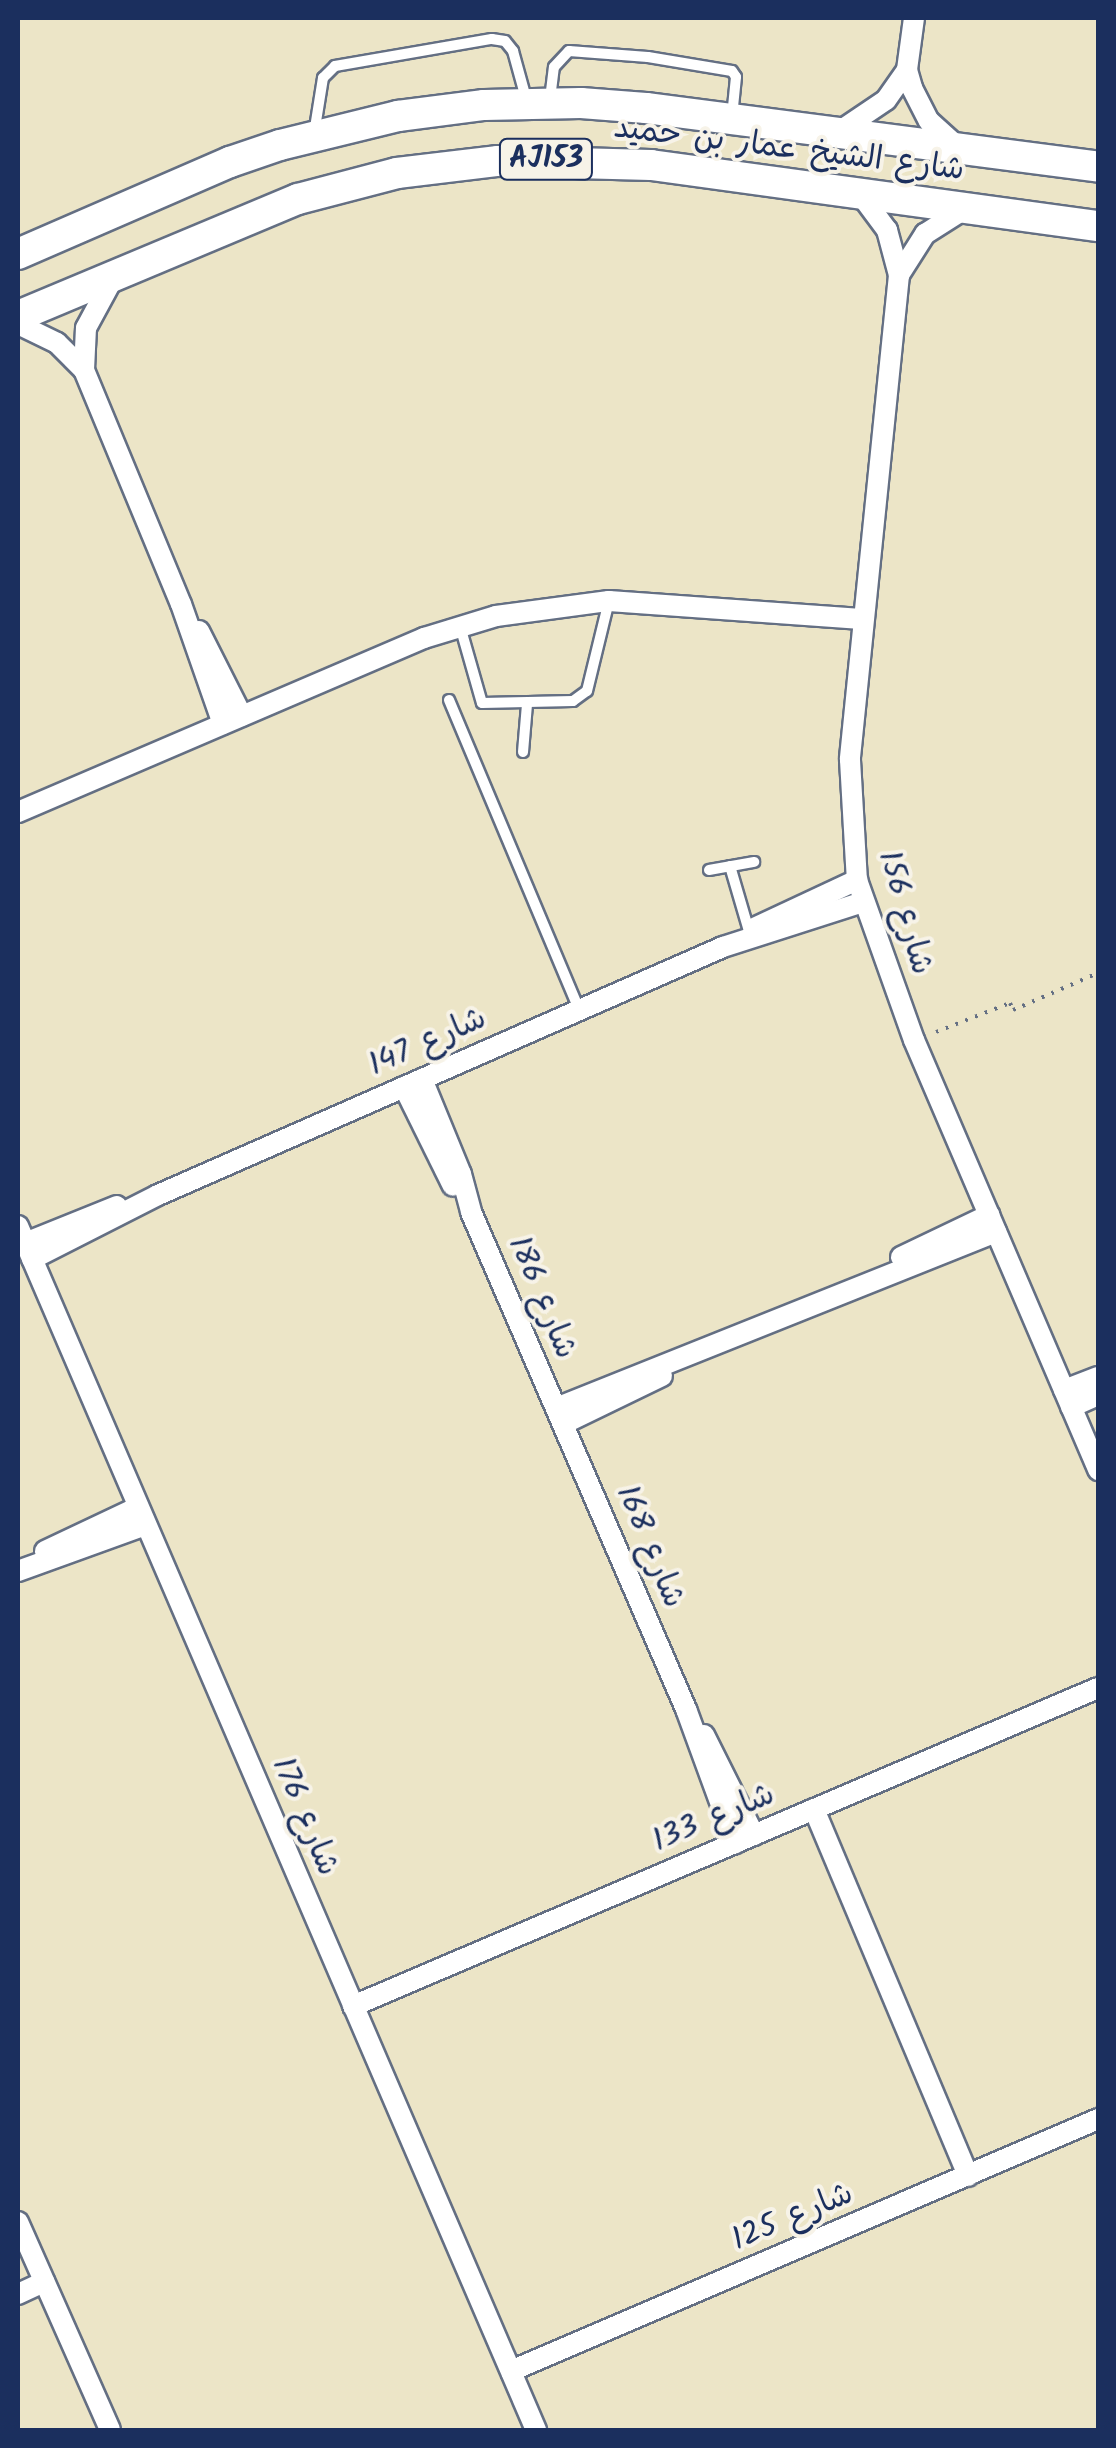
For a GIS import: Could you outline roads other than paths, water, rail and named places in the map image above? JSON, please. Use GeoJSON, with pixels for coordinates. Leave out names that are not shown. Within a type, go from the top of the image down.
{"type":"FeatureCollection","features":[{"type":"Feature","properties":{"kind":"main road","name":"شارع الشيخ عمار بن حميد"},"geometry":{"type":"LineString","coordinates":[[18,254],[230,162],[314,134],[441,109],[538,103],[732,118],[1098,167]]}},
{"type":"Feature","properties":{"kind":"main road","name":"شارع الشيخ عمار بن حميد"},"geometry":{"type":"LineString","coordinates":[[18,316],[298,199],[448,166],[600,160],[1098,226]]}},
{"type":"Feature","properties":{"kind":"street"},"geometry":{"type":"LineString","coordinates":[[914,18],[907,70],[919,105],[957,146]]}},
{"type":"Feature","properties":{"kind":"street"},"geometry":{"type":"LineString","coordinates":[[840,131],[872,112],[907,70]]}},
{"type":"Feature","properties":{"kind":"street","name":"شارع 156"},"geometry":{"type":"LineString","coordinates":[[858,192],[887,230],[900,275],[861,619],[850,760],[857,880],[914,1040],[1098,1470]]}},
{"type":"Feature","properties":{"kind":"street","name":"شارع 156"},"geometry":{"type":"LineString","coordinates":[[900,275],[925,234],[966,208]]}},
{"type":"Feature","properties":{"kind":"street"},"geometry":{"type":"LineString","coordinates":[[84,370],[86,328],[93,308],[117,274]]}},
{"type":"Feature","properties":{"kind":"street"},"geometry":{"type":"LineString","coordinates":[[18,324],[57,342],[84,370],[232,720]]}},
{"type":"Feature","properties":{"kind":"street"},"geometry":{"type":"LineString","coordinates":[[18,812],[459,625],[533,608],[609,602],[861,619]]}},
{"type":"Feature","properties":{"kind":"street","name":"شارع 147"},"geometry":{"type":"LineString","coordinates":[[723,947],[857,880]]}},
{"type":"Feature","properties":{"kind":"street","name":"شارع 147"},"geometry":{"type":"LineString","coordinates":[[25,1243],[120,1204],[158,1195],[723,947],[863,902]]}},
{"type":"Feature","properties":{"kind":"street","name":"شارع 186"},"geometry":{"type":"LineString","coordinates":[[413,1083],[559,1416]]}},
{"type":"Feature","properties":{"kind":"street"},"geometry":{"type":"LineString","coordinates":[[559,1416],[646,1370],[692,1356],[857,1284],[892,1262],[993,1224]]}},
{"type":"Feature","properties":{"kind":"street","name":"شارع 176"},"geometry":{"type":"LineString","coordinates":[[25,1243],[536,2430]]}},
{"type":"Feature","properties":{"kind":"street"},"geometry":{"type":"LineString","coordinates":[[1068,1399],[1098,1377]]}},
{"type":"Feature","properties":{"kind":"street"},"geometry":{"type":"LineString","coordinates":[[1068,1399],[1098,1395]]}},
{"type":"Feature","properties":{"kind":"street","name":"شارع 168"},"geometry":{"type":"LineString","coordinates":[[559,1416],[744,1839]]}},
{"type":"Feature","properties":{"kind":"street"},"geometry":{"type":"LineString","coordinates":[[18,1569],[142,1516]]}},
{"type":"Feature","properties":{"kind":"street","name":"شارع 133"},"geometry":{"type":"LineString","coordinates":[[353,2006],[1098,1688]]}},
{"type":"Feature","properties":{"kind":"street"},"geometry":{"type":"LineString","coordinates":[[814,1809],[968,2176]]}},
{"type":"Feature","properties":{"kind":"street","name":"شارع 125"},"geometry":{"type":"LineString","coordinates":[[511,2372],[1098,2120]]}},
{"type":"Feature","properties":{"kind":"street"},"geometry":{"type":"LineString","coordinates":[[18,2222],[110,2430]]}},
{"type":"Feature","properties":{"kind":"street"},"geometry":{"type":"LineString","coordinates":[[18,2294],[44,2282]]}},
{"type":"Feature","properties":{"kind":"lane"},"geometry":{"type":"LineString","coordinates":[[314,134],[324,78],[335,66],[492,38],[505,41],[514,51],[538,103]]}},
{"type":"Feature","properties":{"kind":"lane"},"geometry":{"type":"LineString","coordinates":[[538,103],[563,54],[628,55],[728,68],[736,77],[732,118]]}},
{"type":"Feature","properties":{"kind":"lane"},"geometry":{"type":"LineString","coordinates":[[459,625],[479,700],[490,706],[572,701],[583,696],[609,602]]}},
{"type":"Feature","properties":{"kind":"lane"},"geometry":{"type":"LineString","coordinates":[[449,700],[579,1010]]}},
{"type":"Feature","properties":{"kind":"lane"},"geometry":{"type":"LineString","coordinates":[[523,752],[527,704]]}},
{"type":"Feature","properties":{"kind":"lane"},"geometry":{"type":"LineString","coordinates":[[709,870],[754,862]]}},
{"type":"Feature","properties":{"kind":"lane"},"geometry":{"type":"LineString","coordinates":[[730,866],[749,931]]}}]}
